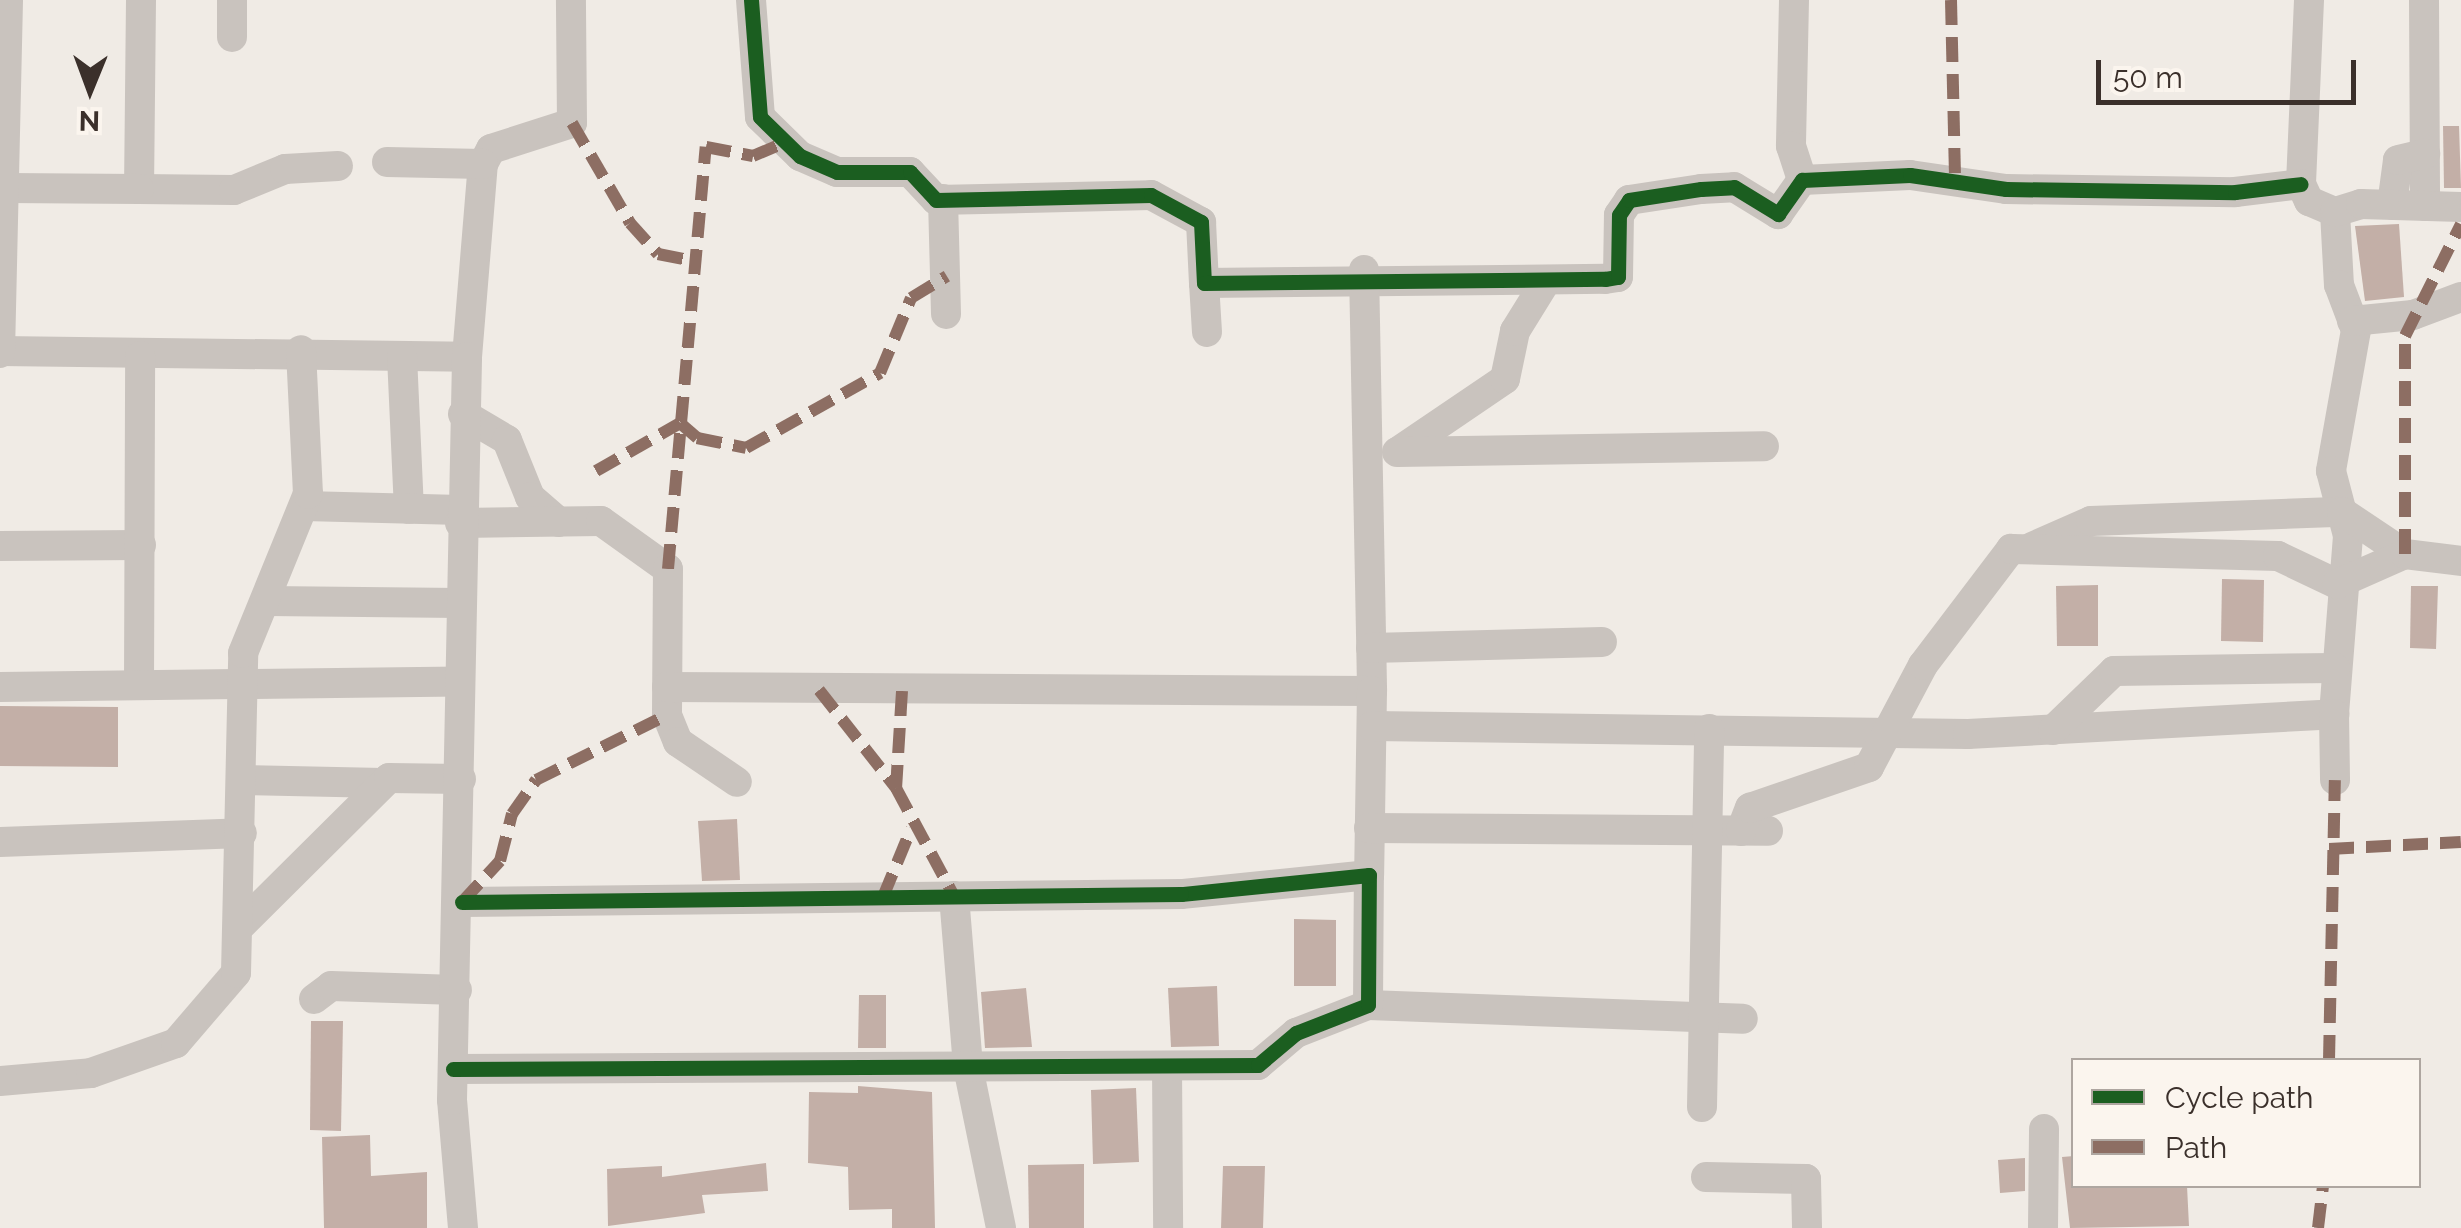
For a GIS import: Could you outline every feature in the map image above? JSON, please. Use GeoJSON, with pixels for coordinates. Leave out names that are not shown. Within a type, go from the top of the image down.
{"type":"FeatureCollection","features":[{"type":"Feature","properties":{"kind":"street"},"geometry":{"type":"LineString","coordinates":[[8,0],[7,188],[0,352],[140,356],[301,350],[467,357]]}},
{"type":"Feature","properties":{"kind":"street"},"geometry":{"type":"LineString","coordinates":[[139,189],[141,0]]}},
{"type":"Feature","properties":{"kind":"street"},"geometry":{"type":"LineString","coordinates":[[232,0],[232,37]]}},
{"type":"Feature","properties":{"kind":"street"},"geometry":{"type":"LineString","coordinates":[[463,1228],[454,1069],[462,902],[461,517],[463,414],[483,164],[491,150],[572,122],[570,0]]}},
{"type":"Feature","properties":{"kind":"street"},"geometry":{"type":"LineString","coordinates":[[751,0],[760,117],[778,138],[837,172],[910,172],[943,199],[1151,196],[1201,222],[1208,332]]}},
{"type":"Feature","properties":{"kind":"street"},"geometry":{"type":"LineString","coordinates":[[1794,0],[1791,146],[1802,180]]}},
{"type":"Feature","properties":{"kind":"street"},"geometry":{"type":"LineString","coordinates":[[2308,0],[2301,184],[2309,201],[2335,212],[2392,205],[2461,207]]}},
{"type":"Feature","properties":{"kind":"street"},"geometry":{"type":"LineString","coordinates":[[2424,0],[2425,206]]}},
{"type":"Feature","properties":{"kind":"street"},"geometry":{"type":"LineString","coordinates":[[2392,205],[2398,160],[2425,154]]}},
{"type":"Feature","properties":{"kind":"street"},"geometry":{"type":"LineString","coordinates":[[387,162],[483,164]]}},
{"type":"Feature","properties":{"kind":"street"},"geometry":{"type":"LineString","coordinates":[[7,188],[234,190],[284,169],[338,166]]}},
{"type":"Feature","properties":{"kind":"street"},"geometry":{"type":"LineString","coordinates":[[1802,180],[1910,175],[2006,189],[2235,192],[2301,184]]}},
{"type":"Feature","properties":{"kind":"street"},"geometry":{"type":"LineString","coordinates":[[1204,283],[1364,277],[1618,277],[1618,215],[1629,200],[1734,187],[1778,214],[1802,180]]}},
{"type":"Feature","properties":{"kind":"street"},"geometry":{"type":"LineString","coordinates":[[943,199],[946,314]]}},
{"type":"Feature","properties":{"kind":"street"},"geometry":{"type":"LineString","coordinates":[[2335,212],[2339,285],[2352,321],[2331,471],[2348,536],[2337,584],[2335,780]]}},
{"type":"Feature","properties":{"kind":"street"},"geometry":{"type":"LineString","coordinates":[[1364,277],[1383,454],[1372,648],[1368,1005]]}},
{"type":"Feature","properties":{"kind":"street"},"geometry":{"type":"LineString","coordinates":[[1383,454],[1505,379],[1515,331],[1546,280]]}},
{"type":"Feature","properties":{"kind":"street"},"geometry":{"type":"LineString","coordinates":[[2352,321],[2413,315],[2461,297]]}},
{"type":"Feature","properties":{"kind":"street"},"geometry":{"type":"LineString","coordinates":[[0,1081],[91,1074],[176,1043],[236,974],[242,924],[243,678],[266,600],[304,506],[301,350]]}},
{"type":"Feature","properties":{"kind":"street"},"geometry":{"type":"LineString","coordinates":[[138,685],[140,356]]}},
{"type":"Feature","properties":{"kind":"street"},"geometry":{"type":"LineString","coordinates":[[402,356],[409,509]]}},
{"type":"Feature","properties":{"kind":"street"},"geometry":{"type":"LineString","coordinates":[[463,414],[508,440],[530,497],[560,522]]}},
{"type":"Feature","properties":{"kind":"street"},"geometry":{"type":"LineString","coordinates":[[1383,454],[1764,446]]}},
{"type":"Feature","properties":{"kind":"street"},"geometry":{"type":"LineString","coordinates":[[304,506],[409,509],[461,517],[600,521],[668,569],[667,687],[678,742],[738,782]]}},
{"type":"Feature","properties":{"kind":"street"},"geometry":{"type":"LineString","coordinates":[[2024,550],[2091,522],[2342,512],[2405,554],[2461,561]]}},
{"type":"Feature","properties":{"kind":"street"},"geometry":{"type":"LineString","coordinates":[[0,546],[140,546]]}},
{"type":"Feature","properties":{"kind":"street"},"geometry":{"type":"LineString","coordinates":[[1369,828],[1755,830],[1750,808],[1870,767],[1923,664],[2011,549],[2278,556],[2337,584],[2405,554]]}},
{"type":"Feature","properties":{"kind":"street"},"geometry":{"type":"LineString","coordinates":[[266,600],[460,603]]}},
{"type":"Feature","properties":{"kind":"street"},"geometry":{"type":"LineString","coordinates":[[1372,648],[1602,642]]}},
{"type":"Feature","properties":{"kind":"street"},"geometry":{"type":"LineString","coordinates":[[2053,730],[2114,671],[2335,668]]}},
{"type":"Feature","properties":{"kind":"street"},"geometry":{"type":"LineString","coordinates":[[0,687],[138,685],[243,678],[460,681]]}},
{"type":"Feature","properties":{"kind":"street"},"geometry":{"type":"LineString","coordinates":[[667,687],[1372,691]]}},
{"type":"Feature","properties":{"kind":"street"},"geometry":{"type":"LineString","coordinates":[[1372,726],[2053,730],[2334,714]]}},
{"type":"Feature","properties":{"kind":"street"},"geometry":{"type":"LineString","coordinates":[[1702,1107],[1708,729]]}},
{"type":"Feature","properties":{"kind":"street"},"geometry":{"type":"LineString","coordinates":[[242,780],[384,783],[461,779]]}},
{"type":"Feature","properties":{"kind":"street"},"geometry":{"type":"LineString","coordinates":[[242,924],[384,783]]}},
{"type":"Feature","properties":{"kind":"street"},"geometry":{"type":"LineString","coordinates":[[0,842],[242,833]]}},
{"type":"Feature","properties":{"kind":"street"},"geometry":{"type":"LineString","coordinates":[[462,902],[1181,894],[1368,875]]}},
{"type":"Feature","properties":{"kind":"street"},"geometry":{"type":"LineString","coordinates":[[954,896],[968,1067],[1001,1228]]}},
{"type":"Feature","properties":{"kind":"street"},"geometry":{"type":"LineString","coordinates":[[314,999],[331,986],[457,990]]}},
{"type":"Feature","properties":{"kind":"street"},"geometry":{"type":"LineString","coordinates":[[454,1069],[1258,1065],[1296,1034],[1368,1005],[1742,1019]]}},
{"type":"Feature","properties":{"kind":"street"},"geometry":{"type":"LineString","coordinates":[[1167,1066],[1168,1228]]}},
{"type":"Feature","properties":{"kind":"street"},"geometry":{"type":"LineString","coordinates":[[2042,1228],[2044,1129]]}},
{"type":"Feature","properties":{"kind":"street"},"geometry":{"type":"LineString","coordinates":[[1706,1177],[1806,1179],[1807,1228]]}},
{"type":"Feature","properties":{"kind":"building"},"geometry":{"type":"Polygon","coordinates":[[[2443,126],[2459,126],[2461,188],[2444,188],[2443,126]]]}},
{"type":"Feature","properties":{"kind":"building"},"geometry":{"type":"Polygon","coordinates":[[[2399,224],[2404,297],[2365,301],[2355,226],[2399,224]]]}},
{"type":"Feature","properties":{"kind":"building"},"geometry":{"type":"Polygon","coordinates":[[[2222,579],[2264,580],[2263,642],[2221,641],[2222,579]]]}},
{"type":"Feature","properties":{"kind":"building"},"geometry":{"type":"Polygon","coordinates":[[[2098,585],[2098,646],[2057,646],[2056,586],[2098,585]]]}},
{"type":"Feature","properties":{"kind":"building"},"geometry":{"type":"Polygon","coordinates":[[[2411,586],[2438,586],[2436,649],[2410,648],[2411,586]]]}},
{"type":"Feature","properties":{"kind":"building"},"geometry":{"type":"Polygon","coordinates":[[[0,706],[118,707],[118,767],[0,766],[0,706]]]}},
{"type":"Feature","properties":{"kind":"building"},"geometry":{"type":"Polygon","coordinates":[[[737,819],[740,880],[702,881],[698,821],[737,819]]]}},
{"type":"Feature","properties":{"kind":"building"},"geometry":{"type":"Polygon","coordinates":[[[1294,919],[1336,920],[1336,986],[1294,986],[1294,919]]]}},
{"type":"Feature","properties":{"kind":"building"},"geometry":{"type":"Polygon","coordinates":[[[1217,986],[1219,1046],[1171,1047],[1168,988],[1217,986]]]}},
{"type":"Feature","properties":{"kind":"building"},"geometry":{"type":"Polygon","coordinates":[[[1026,988],[1032,1047],[985,1048],[981,992],[1026,988]]]}},
{"type":"Feature","properties":{"kind":"building"},"geometry":{"type":"Polygon","coordinates":[[[859,995],[886,995],[886,1048],[858,1048],[859,995]]]}},
{"type":"Feature","properties":{"kind":"building"},"geometry":{"type":"Polygon","coordinates":[[[311,1021],[343,1021],[341,1131],[310,1130],[311,1021]]]}},
{"type":"Feature","properties":{"kind":"building"},"geometry":{"type":"Polygon","coordinates":[[[858,1086],[932,1092],[935,1228],[892,1228],[892,1209],[849,1210],[848,1167],[808,1163],[809,1092],[858,1093],[858,1086]]]}},
{"type":"Feature","properties":{"kind":"building"},"geometry":{"type":"Polygon","coordinates":[[[1136,1088],[1139,1162],[1093,1164],[1091,1090],[1136,1088]]]}},
{"type":"Feature","properties":{"kind":"building"},"geometry":{"type":"Polygon","coordinates":[[[370,1135],[371,1176],[427,1172],[427,1228],[324,1228],[322,1137],[370,1135]]]}},
{"type":"Feature","properties":{"kind":"building"},"geometry":{"type":"Polygon","coordinates":[[[2071,1156],[2071,1188],[2187,1188],[2189,1226],[2070,1228],[2062,1157],[2071,1156]]]}},
{"type":"Feature","properties":{"kind":"building"},"geometry":{"type":"Polygon","coordinates":[[[2025,1158],[2025,1191],[2000,1193],[1998,1160],[2025,1158]]]}},
{"type":"Feature","properties":{"kind":"building"},"geometry":{"type":"Polygon","coordinates":[[[766,1163],[768,1191],[702,1195],[705,1213],[608,1226],[607,1169],[662,1166],[662,1177],[766,1163]]]}},
{"type":"Feature","properties":{"kind":"building"},"geometry":{"type":"Polygon","coordinates":[[[1084,1164],[1084,1228],[1029,1228],[1028,1165],[1084,1164]]]}},
{"type":"Feature","properties":{"kind":"building"},"geometry":{"type":"Polygon","coordinates":[[[1223,1166],[1265,1166],[1263,1228],[1221,1228],[1223,1166]]]}},
{"type":"Feature","properties":{"kind":"marked path"},"geometry":{"type":"LineString","coordinates":[[1951,0],[1955,183]]}},
{"type":"Feature","properties":{"kind":"marked path"},"geometry":{"type":"LineString","coordinates":[[572,123],[630,223],[658,254],[694,261]]}},
{"type":"Feature","properties":{"kind":"marked path"},"geometry":{"type":"LineString","coordinates":[[668,569],[706,147],[753,156],[784,143]]}},
{"type":"Feature","properties":{"kind":"marked path"},"geometry":{"type":"LineString","coordinates":[[2405,554],[2405,336],[2461,224]]}},
{"type":"Feature","properties":{"kind":"marked path"},"geometry":{"type":"LineString","coordinates":[[596,471],[680,423],[697,438],[746,448],[880,373],[911,298],[947,276]]}},
{"type":"Feature","properties":{"kind":"marked path"},"geometry":{"type":"LineString","coordinates":[[819,690],[896,788]]}},
{"type":"Feature","properties":{"kind":"marked path"},"geometry":{"type":"LineString","coordinates":[[902,691],[896,788],[954,896]]}},
{"type":"Feature","properties":{"kind":"marked path"},"geometry":{"type":"LineString","coordinates":[[462,902],[500,861],[512,814],[536,780],[667,715]]}},
{"type":"Feature","properties":{"kind":"marked path"},"geometry":{"type":"LineString","coordinates":[[2329,1058],[2335,780]]}},
{"type":"Feature","properties":{"kind":"marked path"},"geometry":{"type":"LineString","coordinates":[[883,897],[911,829]]}},
{"type":"Feature","properties":{"kind":"marked path"},"geometry":{"type":"LineString","coordinates":[[2329,849],[2461,842]]}},
{"type":"Feature","properties":{"kind":"marked path"},"geometry":{"type":"LineString","coordinates":[[2318,1228],[2323,1188]]}},
{"type":"Feature","properties":{"kind":"cycle path"},"geometry":{"type":"LineString","coordinates":[[751,0],[760,117],[800,156],[837,172],[910,172],[936,200],[1151,195],[1201,222],[1204,283],[1618,277],[1619,215],[1629,200],[1701,189],[1734,187],[1778,214],[1802,180],[1910,175],[2006,189],[2235,192],[2301,184]]}},
{"type":"Feature","properties":{"kind":"cycle path"},"geometry":{"type":"LineString","coordinates":[[453,1069],[1258,1065],[1296,1033],[1368,1005],[1369,875],[1181,894],[462,902]]}}]}
